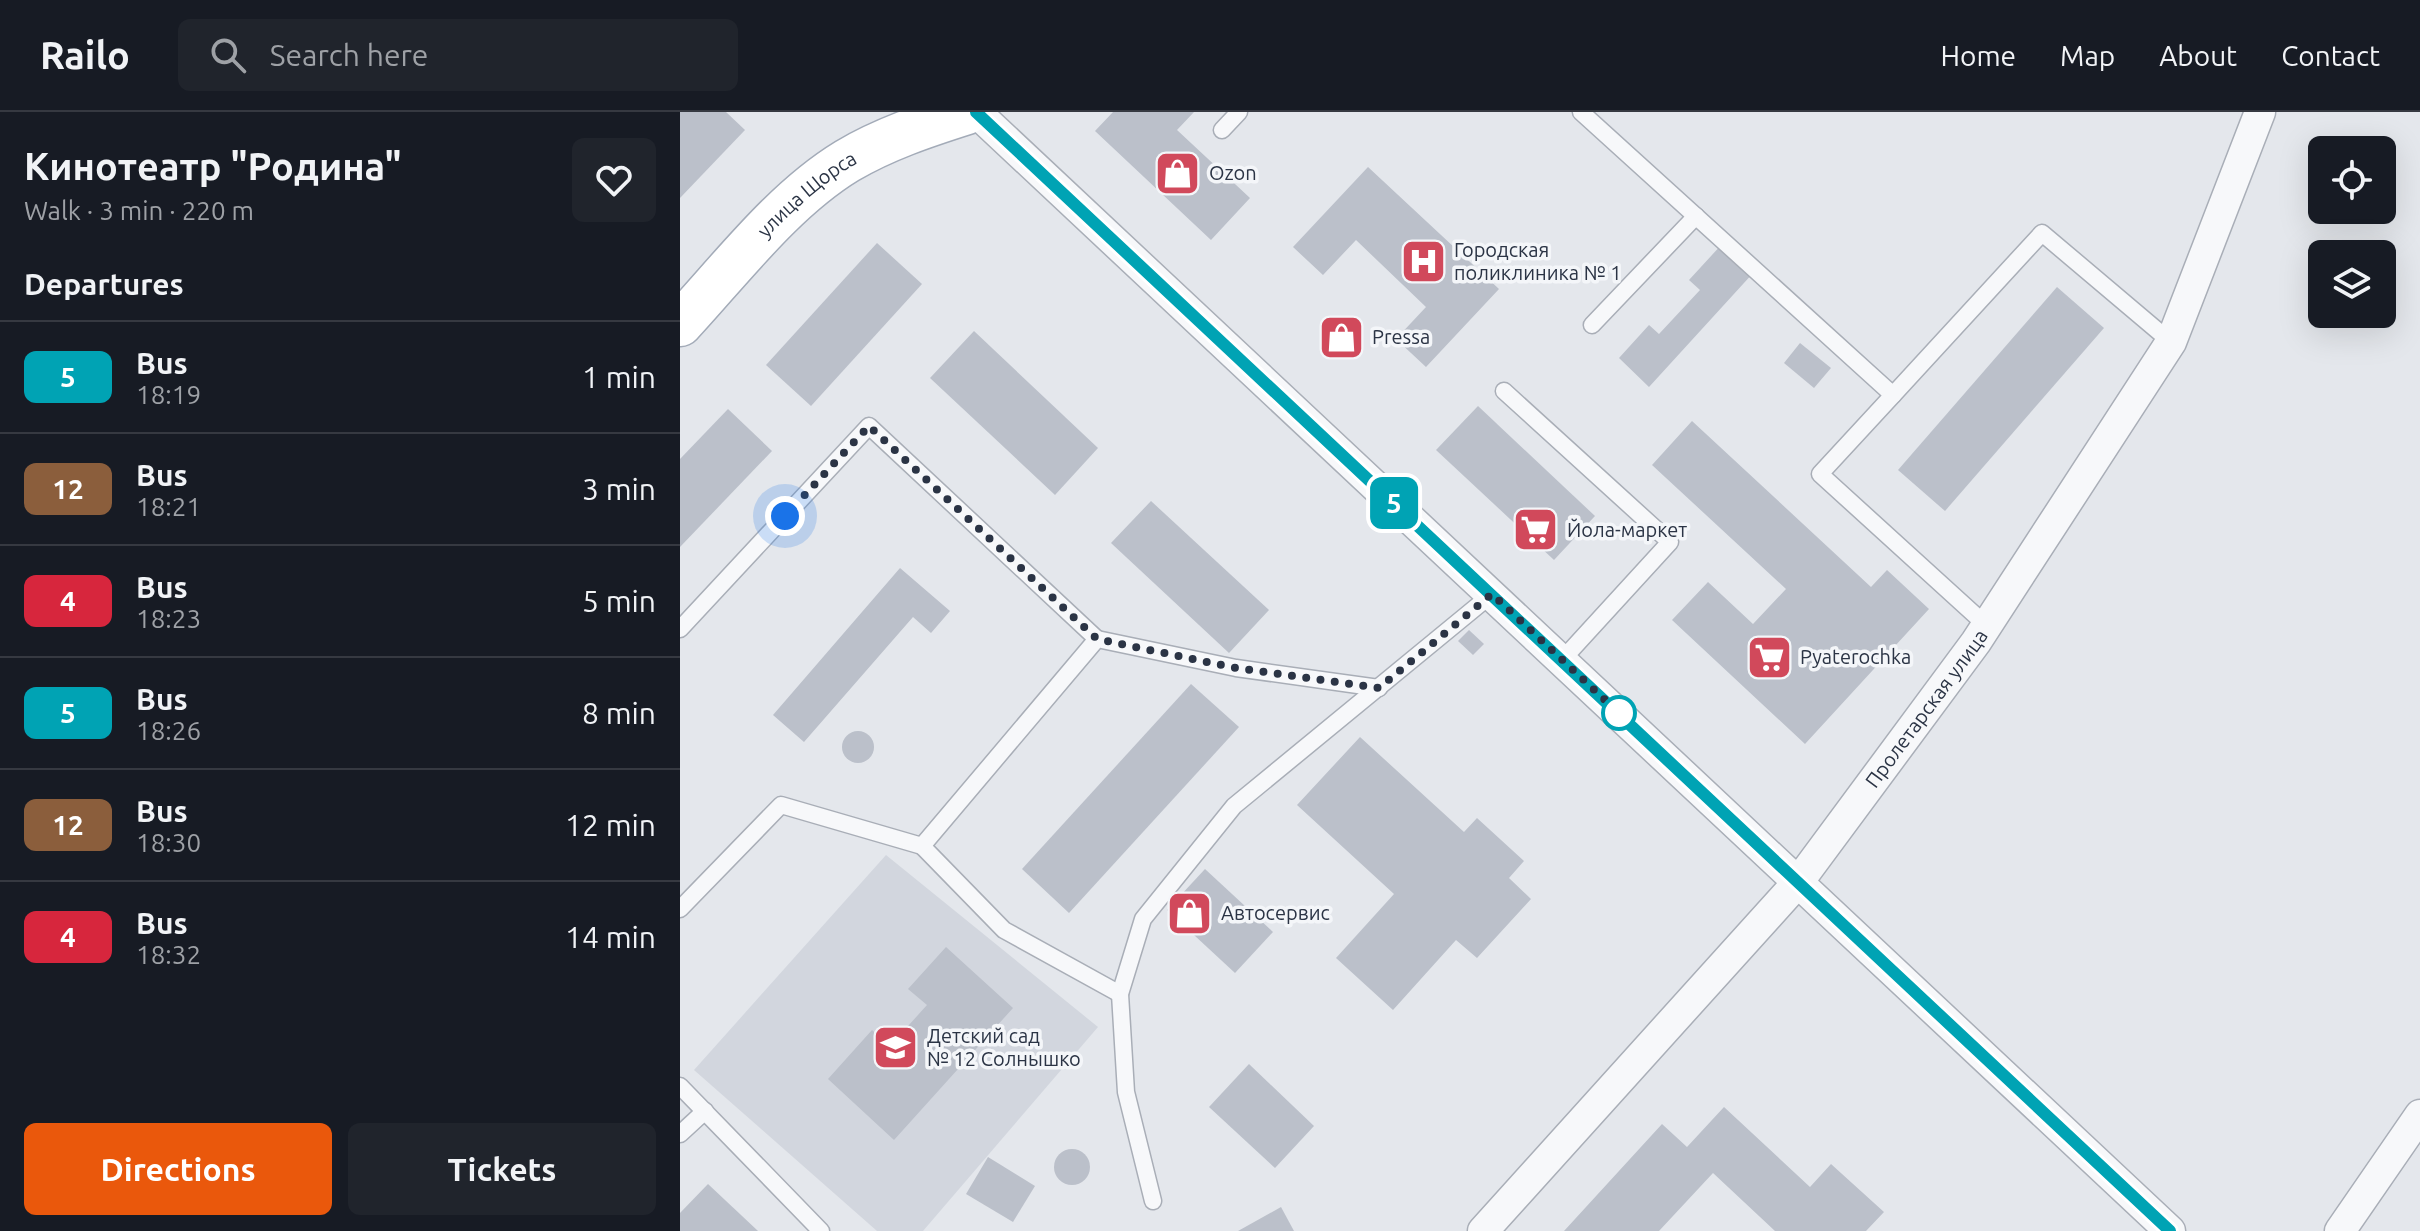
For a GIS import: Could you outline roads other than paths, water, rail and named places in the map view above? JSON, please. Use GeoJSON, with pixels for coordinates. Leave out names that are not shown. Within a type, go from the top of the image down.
{"type":"FeatureCollection","features":[{"type":"Feature","properties":{"kind":"main road","name":"улица Щорса"},"geometry":{"type":"LineString","coordinates":[[680,324],[795,201],[821,179],[848,161],[943,115]]}},
{"type":"Feature","properties":{"kind":"street"},"geometry":{"type":"LineString","coordinates":[[976,112],[2170,1231]]}},
{"type":"Feature","properties":{"kind":"street","name":"Пролетарская улица"},"geometry":{"type":"LineString","coordinates":[[1483,1231],[1799,881],[1986,625],[2171,342],[2260,112]]}},
{"type":"Feature","properties":{"kind":"street"},"geometry":{"type":"LineString","coordinates":[[2340,1231],[2420,1115]]}},
{"type":"Feature","properties":{"kind":"lane"},"geometry":{"type":"LineString","coordinates":[[1222,130],[1239,112]]}},
{"type":"Feature","properties":{"kind":"lane"},"geometry":{"type":"LineString","coordinates":[[1581,112],[1893,395]]}},
{"type":"Feature","properties":{"kind":"lane"},"geometry":{"type":"LineString","coordinates":[[1592,325],[1696,216]]}},
{"type":"Feature","properties":{"kind":"lane"},"geometry":{"type":"LineString","coordinates":[[1986,625],[1820,474],[2042,233],[2171,342]]}},
{"type":"Feature","properties":{"kind":"lane"},"geometry":{"type":"LineString","coordinates":[[1504,391],[1670,542],[1562,660]]}},
{"type":"Feature","properties":{"kind":"lane"},"geometry":{"type":"LineString","coordinates":[[680,629],[869,426],[1097,639],[1236,668],[1379,688]]}},
{"type":"Feature","properties":{"kind":"lane"},"geometry":{"type":"LineString","coordinates":[[1153,1201],[1126,1092],[1120,994],[1143,919],[1234,806],[1492,594]]}},
{"type":"Feature","properties":{"kind":"lane"},"geometry":{"type":"LineString","coordinates":[[922,846],[1097,639]]}},
{"type":"Feature","properties":{"kind":"lane"},"geometry":{"type":"LineString","coordinates":[[680,909],[781,805],[922,846],[1004,930],[1120,994]]}},
{"type":"Feature","properties":{"kind":"lane"},"geometry":{"type":"LineString","coordinates":[[680,1086],[821,1231]]}},
{"type":"Feature","properties":{"kind":"lane"},"geometry":{"type":"LineString","coordinates":[[680,1134],[705,1111]]}},
{"type":"Feature","properties":{"kind":"place","name":"Ozon"},"geometry":{"type":"Point","coordinates":[1178,173]}},
{"type":"Feature","properties":{"kind":"place","name":"Городская поликлиника № 1"},"geometry":{"type":"Point","coordinates":[1423,261]}},
{"type":"Feature","properties":{"kind":"place","name":"Pressa"},"geometry":{"type":"Point","coordinates":[1341,337]}},
{"type":"Feature","properties":{"kind":"place","name":"Йола-маркет"},"geometry":{"type":"Point","coordinates":[1536,530]}},
{"type":"Feature","properties":{"kind":"place","name":"Pyaterochka"},"geometry":{"type":"Point","coordinates":[1769,657]}},
{"type":"Feature","properties":{"kind":"place","name":"Автосервис"},"geometry":{"type":"Point","coordinates":[1190,913]}},
{"type":"Feature","properties":{"kind":"place","name":"Детский сад № 12 Солнышко"},"geometry":{"type":"Point","coordinates":[896,1048]}}]}
